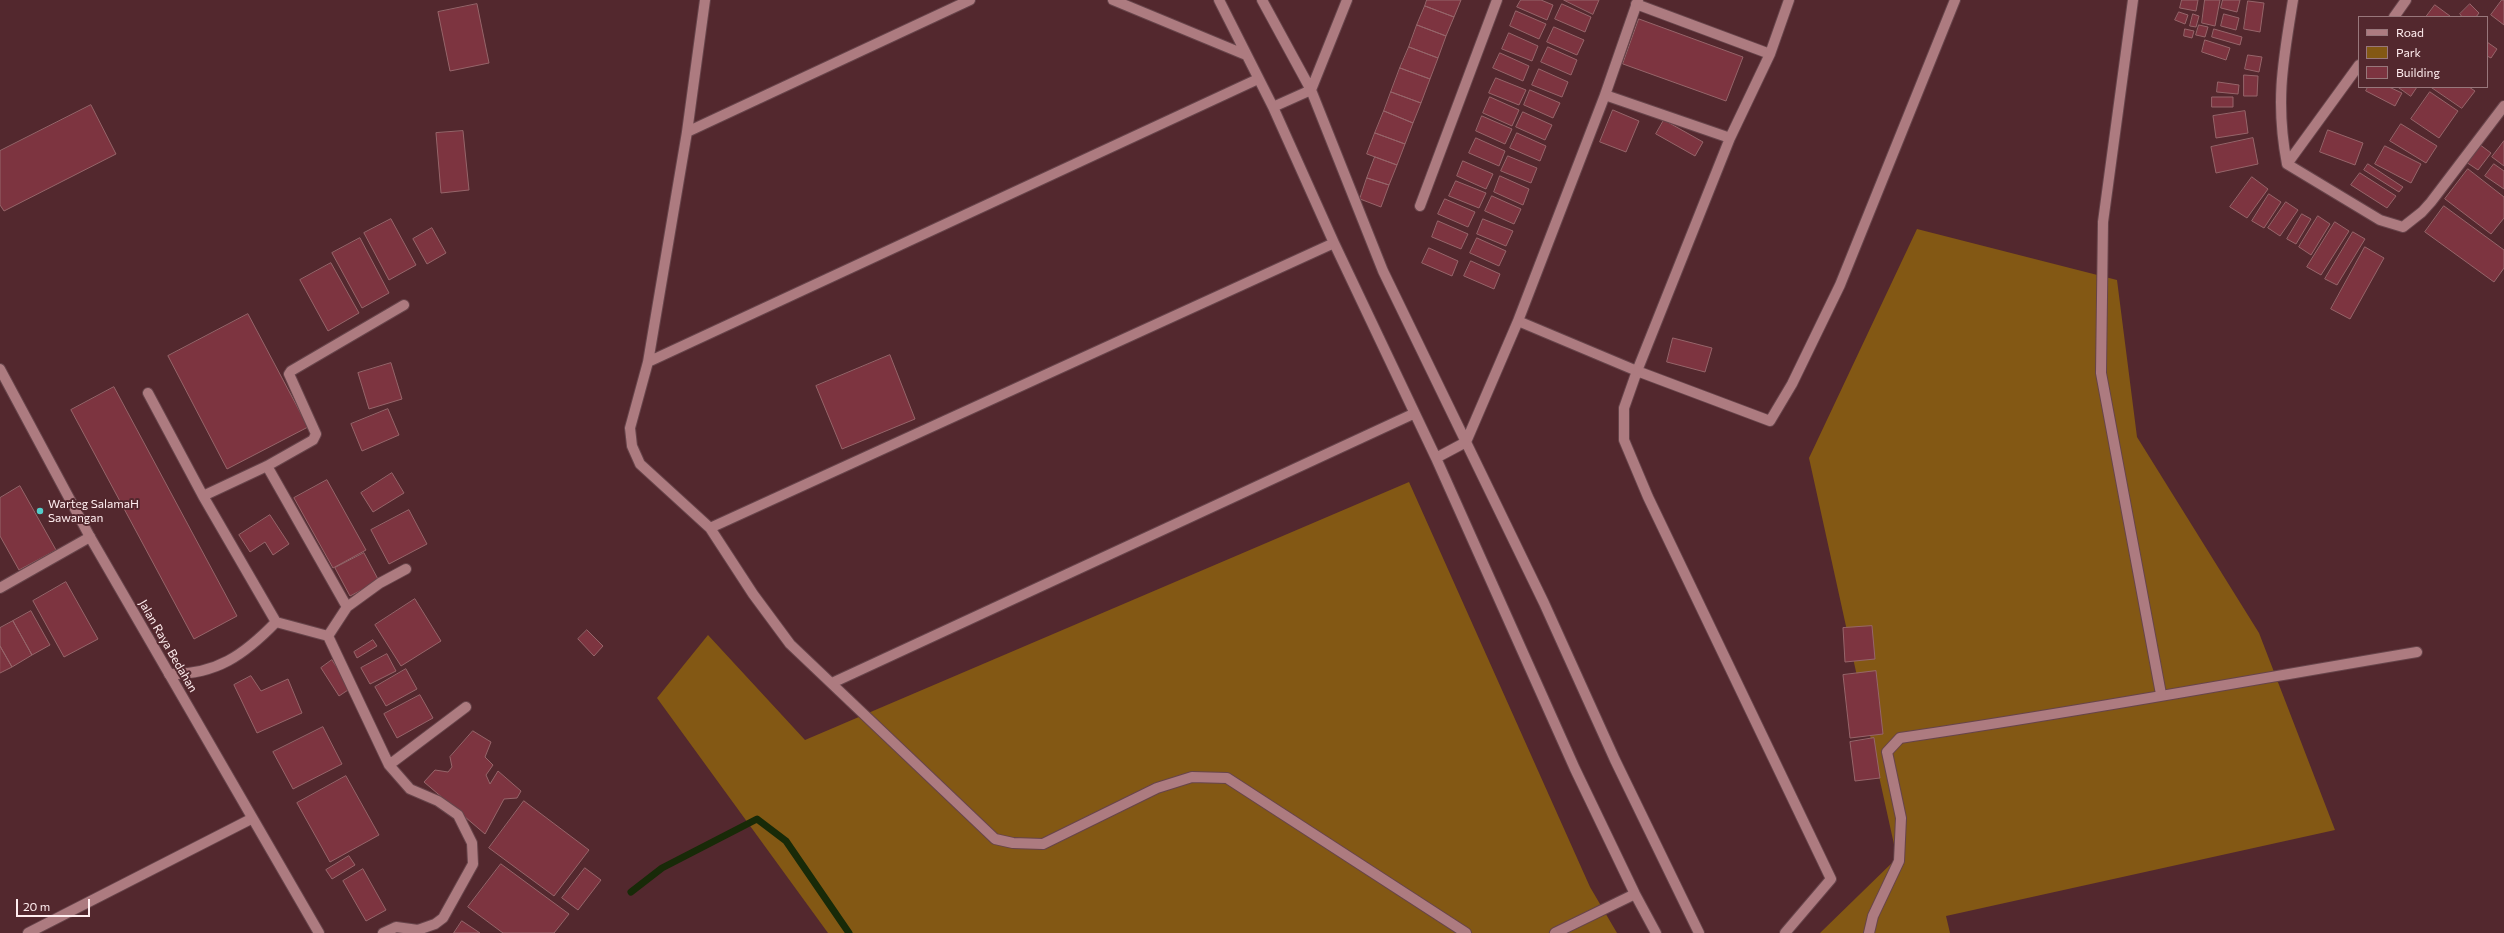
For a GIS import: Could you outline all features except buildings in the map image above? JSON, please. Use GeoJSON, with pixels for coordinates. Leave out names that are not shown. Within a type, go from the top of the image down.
{"type":"FeatureCollection","features":[{"type":"Feature","properties":{"kind":"street"},"geometry":{"type":"LineString","coordinates":[[705,0],[687,132],[648,362],[630,428],[632,446],[640,464],[710,528],[753,594],[790,644],[995,839],[1013,843],[1043,844],[1158,788],[1192,777],[1226,778],[1466,933]]}},
{"type":"Feature","properties":{"kind":"street"},"geometry":{"type":"LineString","coordinates":[[687,132],[970,0]]}},
{"type":"Feature","properties":{"kind":"street"},"geometry":{"type":"LineString","coordinates":[[1112,0],[1246,54]]}},
{"type":"Feature","properties":{"kind":"street"},"geometry":{"type":"LineString","coordinates":[[1219,0],[1258,79],[1274,107],[1334,243],[1413,414],[1436,458],[1572,762],[1635,894],[1656,933]]}},
{"type":"Feature","properties":{"kind":"street"},"geometry":{"type":"LineString","coordinates":[[1262,0],[1311,90],[1383,271],[1544,603],[1615,760],[1699,933]]}},
{"type":"Feature","properties":{"kind":"street"},"geometry":{"type":"LineString","coordinates":[[1274,107],[1311,90],[1347,0]]}},
{"type":"Feature","properties":{"kind":"street"},"geometry":{"type":"LineString","coordinates":[[1420,206],[1497,0]]}},
{"type":"Feature","properties":{"kind":"street"},"geometry":{"type":"LineString","coordinates":[[1785,933],[1831,879],[1648,497],[1624,440],[1624,408],[1637,371],[1730,138],[1770,54],[1789,0]]}},
{"type":"Feature","properties":{"kind":"street"},"geometry":{"type":"LineString","coordinates":[[1518,321],[1637,371],[1770,421],[1792,384],[1840,285],[1956,0]]}},
{"type":"Feature","properties":{"kind":"street"},"geometry":{"type":"LineString","coordinates":[[2133,0],[2103,222],[2101,373],[2161,694]]}},
{"type":"Feature","properties":{"kind":"street"},"geometry":{"type":"LineString","coordinates":[[2293,0],[2280,87],[2282,138],[2287,164],[2380,220],[2403,227],[2422,212],[2504,106]]}},
{"type":"Feature","properties":{"kind":"street"},"geometry":{"type":"LineString","coordinates":[[2395,16],[2406,0]]}},
{"type":"Feature","properties":{"kind":"street"},"geometry":{"type":"LineString","coordinates":[[1436,458],[1466,442],[1518,321],[1606,95],[1637,2],[1770,54]]}},
{"type":"Feature","properties":{"kind":"street"},"geometry":{"type":"LineString","coordinates":[[2287,164],[2358,65]]}},
{"type":"Feature","properties":{"kind":"street"},"geometry":{"type":"LineString","coordinates":[[648,362],[1258,79]]}},
{"type":"Feature","properties":{"kind":"street"},"geometry":{"type":"LineString","coordinates":[[1606,95],[1730,138]]}},
{"type":"Feature","properties":{"kind":"street"},"geometry":{"type":"LineString","coordinates":[[710,528],[1334,243]]}},
{"type":"Feature","properties":{"kind":"street"},"geometry":{"type":"LineString","coordinates":[[203,496],[267,466],[316,437],[289,374],[290,371],[404,305]]}},
{"type":"Feature","properties":{"kind":"street","name":"Jalan Raya Bedahan"},"geometry":{"type":"LineString","coordinates":[[0,369],[90,536],[251,819],[318,933]]}},
{"type":"Feature","properties":{"kind":"street"},"geometry":{"type":"LineString","coordinates":[[148,393],[203,496],[276,622],[328,636],[389,765],[410,789],[438,801],[458,815],[472,843],[473,864],[443,918],[435,924],[418,930],[396,927],[383,933]]}},
{"type":"Feature","properties":{"kind":"street"},"geometry":{"type":"LineString","coordinates":[[832,683],[1413,414]]}},
{"type":"Feature","properties":{"kind":"street"},"geometry":{"type":"LineString","coordinates":[[267,466],[347,607]]}},
{"type":"Feature","properties":{"kind":"street"},"geometry":{"type":"LineString","coordinates":[[0,588],[90,536]]}},
{"type":"Feature","properties":{"kind":"street"},"geometry":{"type":"LineString","coordinates":[[328,636],[347,607],[380,583],[406,569]]}},
{"type":"Feature","properties":{"kind":"street"},"geometry":{"type":"LineString","coordinates":[[169,674],[191,675],[210,670],[235,658],[276,622]]}},
{"type":"Feature","properties":{"kind":"street"},"geometry":{"type":"LineString","coordinates":[[1869,933],[1873,916],[1899,861],[1901,818],[1887,752],[1900,738],[2029,719],[2161,694],[2417,652]]}},
{"type":"Feature","properties":{"kind":"street"},"geometry":{"type":"LineString","coordinates":[[389,765],[466,707]]}},
{"type":"Feature","properties":{"kind":"street"},"geometry":{"type":"LineString","coordinates":[[28,933],[251,819]]}},
{"type":"Feature","properties":{"kind":"street"},"geometry":{"type":"LineString","coordinates":[[1555,933],[1635,894]]}},
{"type":"Feature","properties":{"kind":"green space"},"geometry":{"type":"Polygon","coordinates":[[[1917,229],[2117,280],[2137,437],[2259,633],[2335,830],[1946,916],[1950,933],[1820,933],[1897,858],[1809,458],[1917,229]]]}},
{"type":"Feature","properties":{"kind":"green space"},"geometry":{"type":"Polygon","coordinates":[[[1409,482],[1590,887],[1617,933],[828,933],[657,698],[708,635],[805,740],[1409,482]]]}},
{"type":"Feature","properties":{"kind":"waterway"},"geometry":{"type":"LineString","coordinates":[[631,892],[662,868],[757,819],[786,841],[849,933]]}},
{"type":"Feature","properties":{"kind":"place","name":"Warteg SalamaH Sawangan"},"geometry":{"type":"Point","coordinates":[40,511]}}]}
